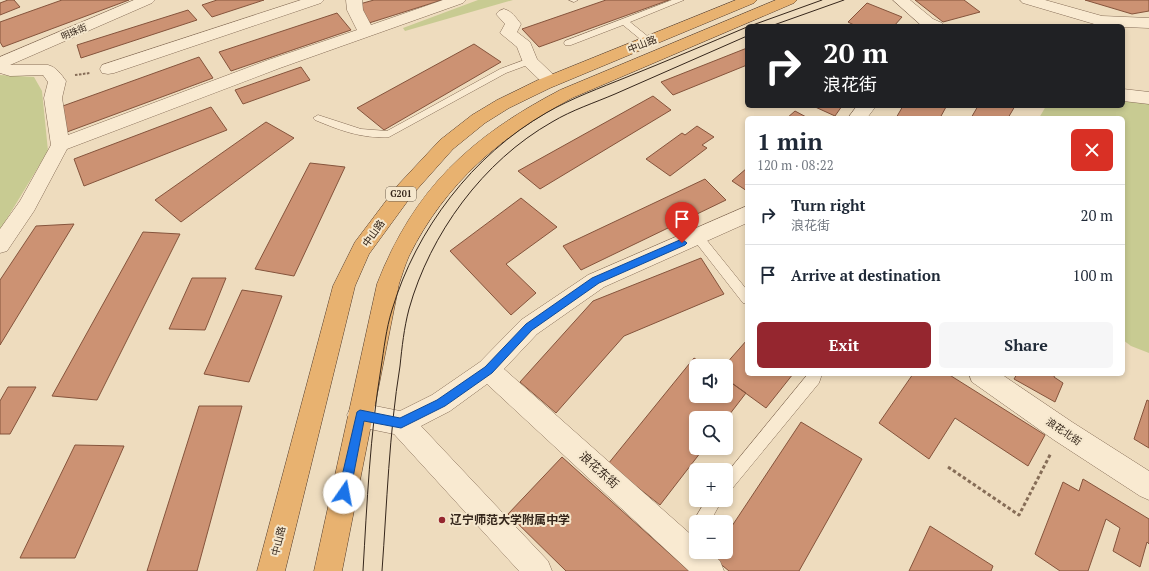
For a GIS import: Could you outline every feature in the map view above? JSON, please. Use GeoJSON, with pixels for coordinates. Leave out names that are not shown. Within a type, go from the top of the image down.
{"type":"FeatureCollection","features":[{"type":"Feature","properties":{"kind":"highway","name":"中山路"},"geometry":{"type":"LineString","coordinates":[[271,571],[344,286],[362,248],[410,183],[440,150],[495,109],[551,81],[748,0]]}},
{"type":"Feature","properties":{"kind":"highway","name":"中山路"},"geometry":{"type":"LineString","coordinates":[[328,571],[388,284],[399,254],[417,222],[442,188],[465,162],[489,141],[515,122],[553,100],[790,0]]}},
{"type":"Feature","properties":{"kind":"street","name":"明珠街"},"geometry":{"type":"LineString","coordinates":[[1,62],[147,0]]}},
{"type":"Feature","properties":{"kind":"street"},"geometry":{"type":"LineString","coordinates":[[108,69],[316,0]]}},
{"type":"Feature","properties":{"kind":"street"},"geometry":{"type":"LineString","coordinates":[[354,0],[355,10],[366,31]]}},
{"type":"Feature","properties":{"kind":"street"},"geometry":{"type":"LineString","coordinates":[[60,145],[274,64],[458,0]]}},
{"type":"Feature","properties":{"kind":"street"},"geometry":{"type":"LineString","coordinates":[[901,0],[928,24]]}},
{"type":"Feature","properties":{"kind":"street"},"geometry":{"type":"LineString","coordinates":[[1028,0],[1101,21],[1149,23]]}},
{"type":"Feature","properties":{"kind":"street"},"geometry":{"type":"LineString","coordinates":[[504,14],[513,24],[508,33],[524,45],[530,61],[551,81]]}},
{"type":"Feature","properties":{"kind":"street"},"geometry":{"type":"LineString","coordinates":[[0,245],[26,206],[60,145],[53,98],[57,81],[56,79],[48,70],[10,71],[1,62]]}},
{"type":"Feature","properties":{"kind":"street"},"geometry":{"type":"LineString","coordinates":[[1125,94],[1149,98]]}},
{"type":"Feature","properties":{"kind":"street"},"geometry":{"type":"LineString","coordinates":[[401,423],[441,403],[488,370],[529,327],[596,281],[745,215]]}},
{"type":"Feature","properties":{"kind":"street","name":"浪花东街"},"geometry":{"type":"LineString","coordinates":[[488,370],[689,540]]}},
{"type":"Feature","properties":{"kind":"street","name":"浪花北街"},"geometry":{"type":"LineString","coordinates":[[984,376],[1063,431],[1149,486]]}},
{"type":"Feature","properties":{"kind":"street"},"geometry":{"type":"LineString","coordinates":[[360,415],[401,423],[538,571]]}},
{"type":"Feature","properties":{"kind":"street","name":"浪花东街"},"geometry":{"type":"LineString","coordinates":[[703,559],[710,571]]}},
{"type":"Feature","properties":{"kind":"lane"},"geometry":{"type":"LineString","coordinates":[[568,42],[680,0]]}},
{"type":"Feature","properties":{"kind":"lane"},"geometry":{"type":"LineString","coordinates":[[624,21],[648,41]]}},
{"type":"Feature","properties":{"kind":"lane"},"geometry":{"type":"LineString","coordinates":[[318,118],[357,133],[374,136],[389,134],[503,71],[530,61]]}},
{"type":"Feature","properties":{"kind":"lane"},"geometry":{"type":"LineString","coordinates":[[697,236],[745,296]]}},
{"type":"Feature","properties":{"kind":"lane"},"geometry":{"type":"LineString","coordinates":[[733,476],[814,379],[815,376]]}},
{"type":"Feature","properties":{"kind":"path"},"geometry":{"type":"LineString","coordinates":[[56,79],[108,69]]}},
{"type":"Feature","properties":{"kind":"path"},"geometry":{"type":"LineString","coordinates":[[948,467],[1019,515],[1063,431]]}},
{"type":"Feature","properties":{"kind":"green space"},"geometry":{"type":"Polygon","coordinates":[[[478,0],[513,0],[405,31],[403,28],[478,0]]]}},
{"type":"Feature","properties":{"kind":"green space"},"geometry":{"type":"Polygon","coordinates":[[[0,75],[34,77],[42,91],[48,151],[0,230],[0,75]]]}},
{"type":"Feature","properties":{"kind":"green space"},"geometry":{"type":"Polygon","coordinates":[[[1125,100],[1149,104],[1149,353],[1131,346],[1125,342],[1125,116],[1040,116],[1045,108],[1125,108],[1125,100]]]}},
{"type":"Feature","properties":{"kind":"building"},"geometry":{"type":"Polygon","coordinates":[[[8,0],[14,0],[20,7],[0,15],[0,3],[8,0]]]}},
{"type":"Feature","properties":{"kind":"building"},"geometry":{"type":"Polygon","coordinates":[[[62,0],[129,0],[3,47],[0,42],[0,22],[62,0]]]}},
{"type":"Feature","properties":{"kind":"building"},"geometry":{"type":"Polygon","coordinates":[[[217,0],[264,0],[212,17],[202,5],[217,0]]]}},
{"type":"Feature","properties":{"kind":"building"},"geometry":{"type":"Polygon","coordinates":[[[374,0],[442,0],[369,23],[356,5],[374,0]]]}},
{"type":"Feature","properties":{"kind":"building"},"geometry":{"type":"Polygon","coordinates":[[[606,0],[669,0],[539,47],[522,29],[606,0]]]}},
{"type":"Feature","properties":{"kind":"building"},"geometry":{"type":"Polygon","coordinates":[[[915,0],[964,0],[980,12],[943,22],[915,0]]]}},
{"type":"Feature","properties":{"kind":"building"},"geometry":{"type":"Polygon","coordinates":[[[1085,0],[1149,0],[1149,11],[1132,14],[1085,0]]]}},
{"type":"Feature","properties":{"kind":"building"},"geometry":{"type":"Polygon","coordinates":[[[867,3],[902,17],[896,24],[852,24],[848,22],[867,3]]]}},
{"type":"Feature","properties":{"kind":"building"},"geometry":{"type":"Polygon","coordinates":[[[188,10],[197,20],[81,58],[77,45],[188,10]]]}},
{"type":"Feature","properties":{"kind":"building"},"geometry":{"type":"Polygon","coordinates":[[[337,13],[351,30],[231,71],[219,52],[337,13]]]}},
{"type":"Feature","properties":{"kind":"building"},"geometry":{"type":"Polygon","coordinates":[[[474,44],[501,62],[384,130],[357,108],[474,44]]]}},
{"type":"Feature","properties":{"kind":"building"},"geometry":{"type":"Polygon","coordinates":[[[745,49],[745,66],[673,95],[661,82],[745,49]]]}},
{"type":"Feature","properties":{"kind":"building"},"geometry":{"type":"Polygon","coordinates":[[[199,57],[213,78],[67,132],[60,107],[199,57]]]}},
{"type":"Feature","properties":{"kind":"building"},"geometry":{"type":"Polygon","coordinates":[[[301,67],[310,80],[243,104],[235,90],[301,67]]]}},
{"type":"Feature","properties":{"kind":"building"},"geometry":{"type":"Polygon","coordinates":[[[653,96],[671,110],[540,189],[518,171],[653,96]]]}},
{"type":"Feature","properties":{"kind":"building"},"geometry":{"type":"Polygon","coordinates":[[[211,107],[227,130],[84,186],[74,159],[211,107]]]}},
{"type":"Feature","properties":{"kind":"building"},"geometry":{"type":"Polygon","coordinates":[[[817,108],[841,108],[835,116],[817,108]]]}},
{"type":"Feature","properties":{"kind":"building"},"geometry":{"type":"Polygon","coordinates":[[[902,108],[945,108],[941,116],[897,116],[902,108]]]}},
{"type":"Feature","properties":{"kind":"building"},"geometry":{"type":"Polygon","coordinates":[[[977,108],[1014,108],[1009,116],[972,116],[977,108]]]}},
{"type":"Feature","properties":{"kind":"building"},"geometry":{"type":"Polygon","coordinates":[[[795,111],[804,116],[789,116],[795,111]]]}},
{"type":"Feature","properties":{"kind":"building"},"geometry":{"type":"Polygon","coordinates":[[[266,122],[294,138],[181,222],[155,200],[266,122]]]}},
{"type":"Feature","properties":{"kind":"building"},"geometry":{"type":"Polygon","coordinates":[[[697,126],[714,137],[702,145],[707,148],[670,176],[646,159],[682,133],[685,135],[697,126]]]}},
{"type":"Feature","properties":{"kind":"building"},"geometry":{"type":"Polygon","coordinates":[[[310,163],[345,167],[294,276],[255,269],[310,163]]]}},
{"type":"Feature","properties":{"kind":"building"},"geometry":{"type":"Polygon","coordinates":[[[745,170],[745,190],[732,181],[745,170]]]}},
{"type":"Feature","properties":{"kind":"building"},"geometry":{"type":"Polygon","coordinates":[[[705,179],[726,200],[581,270],[563,246],[705,179]]]}},
{"type":"Feature","properties":{"kind":"building"},"geometry":{"type":"Polygon","coordinates":[[[521,198],[557,227],[506,264],[536,293],[511,315],[450,251],[521,198]]]}},
{"type":"Feature","properties":{"kind":"building"},"geometry":{"type":"Polygon","coordinates":[[[74,224],[0,345],[0,280],[36,226],[74,224]]]}},
{"type":"Feature","properties":{"kind":"building"},"geometry":{"type":"Polygon","coordinates":[[[143,232],[180,234],[97,400],[52,396],[143,232]]]}},
{"type":"Feature","properties":{"kind":"building"},"geometry":{"type":"Polygon","coordinates":[[[701,258],[724,294],[624,336],[556,413],[520,382],[593,301],[701,258]]]}},
{"type":"Feature","properties":{"kind":"building"},"geometry":{"type":"Polygon","coordinates":[[[192,278],[226,278],[205,330],[169,329],[192,278]]]}},
{"type":"Feature","properties":{"kind":"building"},"geometry":{"type":"Polygon","coordinates":[[[242,290],[282,296],[249,382],[204,374],[242,290]]]}},
{"type":"Feature","properties":{"kind":"building"},"geometry":{"type":"Polygon","coordinates":[[[745,342],[745,376],[791,376],[766,408],[733,384],[733,359],[730,359],[745,342]]]}},
{"type":"Feature","properties":{"kind":"building"},"geometry":{"type":"Polygon","coordinates":[[[689,364],[689,403],[733,403],[733,384],[746,393],[732,411],[689,411],[689,455],[699,455],[692,463],[689,463],[689,467],[660,505],[608,464],[689,364]]]}},
{"type":"Feature","properties":{"kind":"building"},"geometry":{"type":"Polygon","coordinates":[[[912,376],[951,376],[1045,435],[1028,466],[955,418],[929,459],[879,423],[912,376]]]}},
{"type":"Feature","properties":{"kind":"building"},"geometry":{"type":"Polygon","coordinates":[[[1016,376],[1054,376],[1063,383],[1055,402],[1014,379],[1016,376]]]}},
{"type":"Feature","properties":{"kind":"building"},"geometry":{"type":"Polygon","coordinates":[[[8,387],[36,387],[10,434],[0,434],[0,401],[8,387]]]}},
{"type":"Feature","properties":{"kind":"building"},"geometry":{"type":"Polygon","coordinates":[[[1147,400],[1149,401],[1149,448],[1134,439],[1147,400]]]}},
{"type":"Feature","properties":{"kind":"building"},"geometry":{"type":"Polygon","coordinates":[[[199,406],[242,406],[197,571],[147,571],[199,406]]]}},
{"type":"Feature","properties":{"kind":"building"},"geometry":{"type":"Polygon","coordinates":[[[801,422],[862,459],[799,571],[729,571],[714,559],[733,559],[733,524],[801,422]]]}},
{"type":"Feature","properties":{"kind":"building"},"geometry":{"type":"Polygon","coordinates":[[[75,445],[124,446],[75,558],[20,558],[75,445]]]}},
{"type":"Feature","properties":{"kind":"building"},"geometry":{"type":"Polygon","coordinates":[[[562,457],[689,571],[566,571],[508,514],[562,457]]]}},
{"type":"Feature","properties":{"kind":"building"},"geometry":{"type":"Polygon","coordinates":[[[1083,479],[1149,519],[1149,544],[1147,542],[1140,567],[1113,551],[1120,528],[1106,519],[1088,571],[1060,571],[1035,554],[1063,482],[1079,491],[1083,479]]]}},
{"type":"Feature","properties":{"kind":"building"},"geometry":{"type":"Polygon","coordinates":[[[930,526],[993,566],[991,571],[909,571],[930,526]]]}},
{"type":"Feature","properties":{"kind":"tram line"},"geometry":{"type":"LineString","coordinates":[[756,24],[822,0]]}},
{"type":"Feature","properties":{"kind":"tram line"},"geometry":{"type":"LineString","coordinates":[[777,24],[844,0]]}},
{"type":"Feature","properties":{"kind":"tram line"},"geometry":{"type":"LineString","coordinates":[[363,571],[377,393],[387,332],[392,310],[403,280],[416,251],[432,223],[472,172],[519,130],[546,113],[586,94],[745,28]]}},
{"type":"Feature","properties":{"kind":"tram line"},"geometry":{"type":"LineString","coordinates":[[382,571],[393,417],[406,323],[418,281],[430,254],[445,227],[462,202],[504,157],[527,138],[552,122],[575,110],[745,37]]}},
{"type":"Feature","properties":{"kind":"place","name":"辽宁师范大学附属中学"},"geometry":{"type":"Point","coordinates":[442,520]}},
{"type":"Feature","properties":{"kind":"route"},"geometry":{"type":"LineString","coordinates":[[344,493],[360,415],[401,423],[441,403],[488,370],[529,327],[596,281],[682,243]]}}]}
